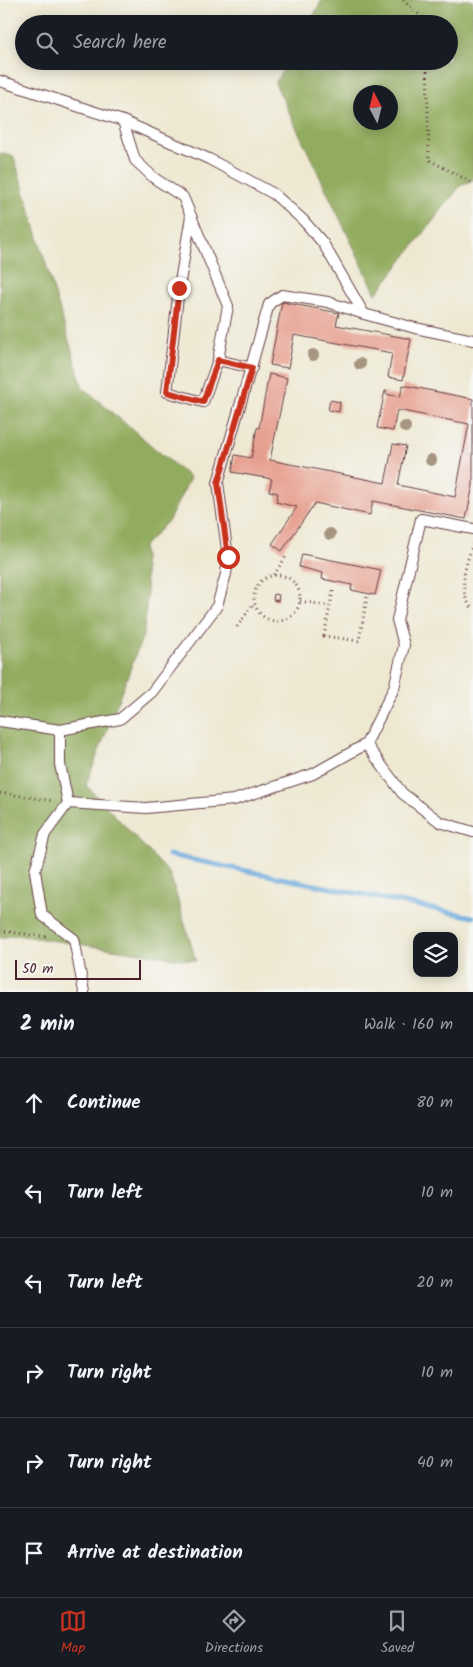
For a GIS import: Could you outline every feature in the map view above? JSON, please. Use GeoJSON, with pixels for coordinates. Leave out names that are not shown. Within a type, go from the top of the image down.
{"type":"FeatureCollection","features":[{"type":"Feature","properties":{"kind":"lane"},"geometry":{"type":"LineString","coordinates":[[0,81],[123,121],[209,158],[274,194],[304,220],[323,243],[364,314]]}},
{"type":"Feature","properties":{"kind":"lane"},"geometry":{"type":"LineString","coordinates":[[123,121],[135,160],[154,178],[183,197],[191,216],[228,306],[218,360],[203,402],[167,392],[179,288],[191,216]]}},
{"type":"Feature","properties":{"kind":"lane"},"geometry":{"type":"LineString","coordinates":[[0,721],[60,730],[120,719],[152,692],[217,606],[226,574],[228,557],[218,483],[269,304],[282,295],[328,302],[415,328],[473,340]]}},
{"type":"Feature","properties":{"kind":"lane"},"geometry":{"type":"LineString","coordinates":[[218,360],[252,368]]}},
{"type":"Feature","properties":{"kind":"lane"},"geometry":{"type":"LineString","coordinates":[[68,803],[146,808],[234,800],[313,774],[366,744],[394,688],[404,645],[397,620],[421,519],[473,529]]}},
{"type":"Feature","properties":{"kind":"lane"},"geometry":{"type":"LineString","coordinates":[[60,730],[60,764],[68,803],[45,834],[35,871],[42,915],[74,940],[84,992]]}},
{"type":"Feature","properties":{"kind":"lane"},"geometry":{"type":"LineString","coordinates":[[366,744],[402,793],[440,822],[473,832]]}},
{"type":"Feature","properties":{"kind":"path"},"geometry":{"type":"LineString","coordinates":[[403,0],[420,15]]}},
{"type":"Feature","properties":{"kind":"path"},"geometry":{"type":"LineString","coordinates":[[427,70],[429,160],[473,183]]}},
{"type":"Feature","properties":{"kind":"path"},"geometry":{"type":"LineString","coordinates":[[473,544],[465,570],[464,591],[467,603],[473,609]]}},
{"type":"Feature","properties":{"kind":"path"},"geometry":{"type":"LineString","coordinates":[[274,575],[286,556]]}},
{"type":"Feature","properties":{"kind":"path"},"geometry":{"type":"LineString","coordinates":[[274,575],[282,575],[289,578],[299,589],[300,601],[297,610],[286,620],[272,621],[265,618],[259,613],[254,603],[254,593],[257,586],[262,580],[274,575]]}},
{"type":"Feature","properties":{"kind":"path"},"geometry":{"type":"LineString","coordinates":[[333,591],[324,636],[359,642],[367,597]]}},
{"type":"Feature","properties":{"kind":"path"},"geometry":{"type":"LineString","coordinates":[[300,601],[330,606]]}},
{"type":"Feature","properties":{"kind":"path"},"geometry":{"type":"LineString","coordinates":[[236,627],[254,603]]}},
{"type":"Feature","properties":{"kind":"path"},"geometry":{"type":"LineString","coordinates":[[0,792],[68,803]]}},
{"type":"Feature","properties":{"kind":"path"},"geometry":{"type":"LineString","coordinates":[[0,931],[74,940]]}},
{"type":"Feature","properties":{"kind":"green space"},"geometry":{"type":"Polygon","coordinates":[[[322,0],[473,0],[473,180],[461,185],[376,294],[275,83],[283,70],[458,70],[458,15],[314,15],[322,0]]]}},
{"type":"Feature","properties":{"kind":"green space"},"geometry":{"type":"Polygon","coordinates":[[[0,153],[14,157],[83,388],[190,478],[169,520],[143,547],[147,594],[144,633],[86,785],[170,874],[196,961],[15,935],[0,938],[0,153]]]}},
{"type":"Feature","properties":{"kind":"building"},"geometry":{"type":"Polygon","coordinates":[[[282,302],[339,313],[336,325],[411,339],[403,380],[388,377],[392,353],[294,335],[288,368],[270,365],[282,302]]]}},
{"type":"Feature","properties":{"kind":"building"},"geometry":{"type":"Polygon","coordinates":[[[269,374],[287,378],[270,460],[385,483],[393,444],[406,446],[398,485],[455,497],[469,424],[397,410],[393,431],[377,428],[385,391],[387,391],[386,394],[400,397],[403,385],[473,399],[473,485],[466,519],[373,501],[370,515],[315,503],[282,551],[272,544],[297,507],[276,502],[278,493],[269,491],[272,479],[232,472],[235,455],[251,458],[257,428],[259,428],[269,374]]]}},
{"type":"Feature","properties":{"kind":"building"},"geometry":{"type":"Polygon","coordinates":[[[330,400],[340,402],[339,412],[328,410],[330,400]]]}},
{"type":"Feature","properties":{"kind":"building"},"geometry":{"type":"Polygon","coordinates":[[[302,554],[381,570],[375,595],[351,590],[352,585],[322,579],[323,573],[299,567],[302,554]]]}},
{"type":"Feature","properties":{"kind":"building"},"geometry":{"type":"Polygon","coordinates":[[[274,594],[279,595],[278,601],[273,600],[274,594]]]}},
{"type":"Feature","properties":{"kind":"waterway"},"geometry":{"type":"LineString","coordinates":[[169,855],[473,917]]}},
{"type":"Feature","properties":{"kind":"route"},"geometry":{"type":"LineString","coordinates":[[179,288],[167,392],[203,402],[218,360],[252,368],[218,483],[228,557]]}}]}
